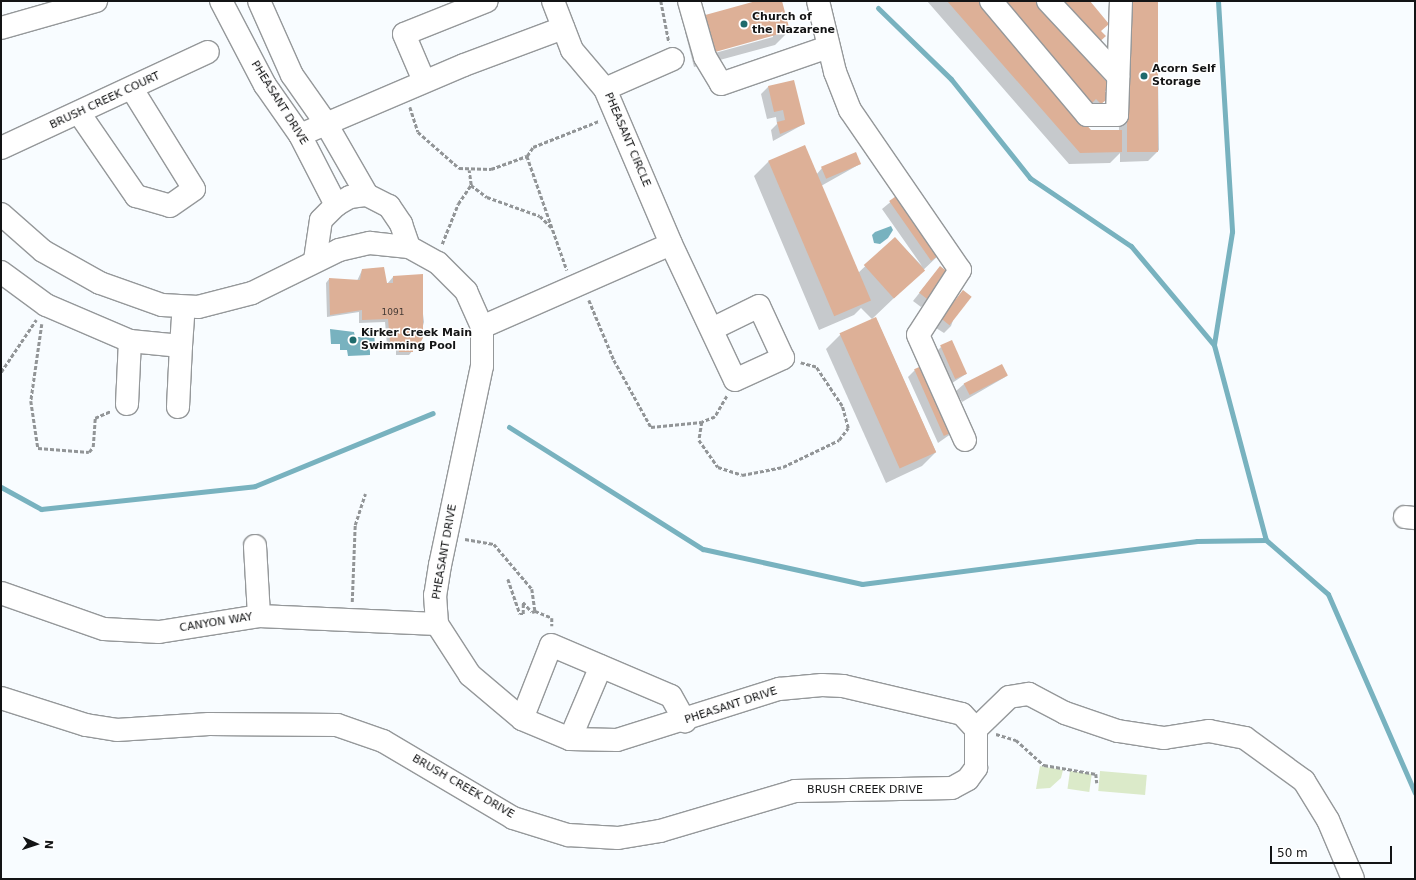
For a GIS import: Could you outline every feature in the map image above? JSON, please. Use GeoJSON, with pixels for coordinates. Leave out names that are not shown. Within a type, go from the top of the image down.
{"type":"FeatureCollection","features":[{"type":"Feature","properties":{"kind":"main road"},"geometry":{"type":"LineString","coordinates":[[1,28],[96,1]]}},
{"type":"Feature","properties":{"kind":"main road","name":"PHEASANT DRIVE"},"geometry":{"type":"LineString","coordinates":[[221,1],[265,86],[300,135],[336,205]]}},
{"type":"Feature","properties":{"kind":"main road"},"geometry":{"type":"LineString","coordinates":[[259,1],[292,75],[325,122],[367,195]]}},
{"type":"Feature","properties":{"kind":"main road"},"geometry":{"type":"LineString","coordinates":[[424,81],[404,34],[487,1]]}},
{"type":"Feature","properties":{"kind":"main road","name":"PHEASANT CIRCLE"},"geometry":{"type":"LineString","coordinates":[[553,1],[572,50],[604,89],[671,244],[735,380]]}},
{"type":"Feature","properties":{"kind":"main road"},"geometry":{"type":"LineString","coordinates":[[689,1],[705,57],[721,84],[828,47]]}},
{"type":"Feature","properties":{"kind":"main road"},"geometry":{"type":"LineString","coordinates":[[818,1],[828,47],[850,110],[960,270],[918,335],[966,440]]}},
{"type":"Feature","properties":{"kind":"main road"},"geometry":{"type":"LineString","coordinates":[[991,1],[1087,115],[1117,115],[1117,5]]}},
{"type":"Feature","properties":{"kind":"main road"},"geometry":{"type":"LineString","coordinates":[[1048,1],[1118,76]]}},
{"type":"Feature","properties":{"kind":"main road"},"geometry":{"type":"LineString","coordinates":[[300,135],[325,122],[424,81],[563,28]]}},
{"type":"Feature","properties":{"kind":"main road","name":"BRUSH CREEK COURT"},"geometry":{"type":"LineString","coordinates":[[1,148],[132,89],[208,52]]}},
{"type":"Feature","properties":{"kind":"main road"},"geometry":{"type":"LineString","coordinates":[[604,89],[673,59]]}},
{"type":"Feature","properties":{"kind":"main road"},"geometry":{"type":"LineString","coordinates":[[79,113],[136,196],[170,206],[194,189],[132,89]]}},
{"type":"Feature","properties":{"kind":"main road"},"geometry":{"type":"LineString","coordinates":[[4,224],[43,251],[100,283],[162,305],[184,307],[252,293],[315,260],[321,220],[336,205],[350,197],[367,195],[389,206],[401,224],[409,247]]}},
{"type":"Feature","properties":{"kind":"main road","name":"PHEASANT DRIVE"},"geometry":{"type":"LineString","coordinates":[[315,260],[339,250],[370,243],[409,247],[435,261],[466,291],[482,327],[482,366],[446,536],[435,596],[437,624],[470,675],[522,719],[570,739],[617,740],[685,721],[779,689],[822,685],[843,686],[962,714],[976,729]]}},
{"type":"Feature","properties":{"kind":"main road"},"geometry":{"type":"LineString","coordinates":[[482,327],[671,244]]}},
{"type":"Feature","properties":{"kind":"main road"},"geometry":{"type":"LineString","coordinates":[[1,272],[46,305],[130,341],[181,346]]}},
{"type":"Feature","properties":{"kind":"main road"},"geometry":{"type":"LineString","coordinates":[[712,329],[759,306],[783,358],[735,380]]}},
{"type":"Feature","properties":{"kind":"main road"},"geometry":{"type":"LineString","coordinates":[[178,407],[184,307]]}},
{"type":"Feature","properties":{"kind":"main road"},"geometry":{"type":"LineString","coordinates":[[127,404],[130,341]]}},
{"type":"Feature","properties":{"kind":"main road"},"geometry":{"type":"LineString","coordinates":[[255,546],[259,616]]}},
{"type":"Feature","properties":{"kind":"main road","name":"CANYON WAY"},"geometry":{"type":"LineString","coordinates":[[1,593],[104,629],[160,632],[259,616],[437,624]]}},
{"type":"Feature","properties":{"kind":"main road"},"geometry":{"type":"LineString","coordinates":[[522,719],[551,645],[671,696],[685,721]]}},
{"type":"Feature","properties":{"kind":"main road"},"geometry":{"type":"LineString","coordinates":[[570,739],[601,666]]}},
{"type":"Feature","properties":{"kind":"main road"},"geometry":{"type":"LineString","coordinates":[[976,729],[1009,697],[1029,694],[1065,713],[1118,731],[1164,738],[1209,731],[1245,738],[1304,781],[1328,820],[1352,879]]}},
{"type":"Feature","properties":{"kind":"main road","name":"BRUSH CREEK DRIVE"},"geometry":{"type":"LineString","coordinates":[[1,698],[86,725],[117,730],[209,724],[338,725],[383,741],[513,818],[568,835],[618,838],[660,831],[795,791],[952,788],[968,779],[976,768],[976,729]]}},
{"type":"Feature","properties":{"kind":"path"},"geometry":{"type":"LineString","coordinates":[[660,1],[673,59]]}},
{"type":"Feature","properties":{"kind":"path"},"geometry":{"type":"LineString","coordinates":[[403,90],[418,132],[433,148],[459,168],[469,170],[491,169],[527,156],[533,147],[616,115]]}},
{"type":"Feature","properties":{"kind":"path"},"geometry":{"type":"LineString","coordinates":[[527,156],[553,229],[577,284],[614,360],[650,427],[702,422],[715,417],[735,380]]}},
{"type":"Feature","properties":{"kind":"path"},"geometry":{"type":"LineString","coordinates":[[435,261],[458,204],[471,185],[469,170]]}},
{"type":"Feature","properties":{"kind":"path"},"geometry":{"type":"LineString","coordinates":[[471,185],[487,197],[540,216],[553,229]]}},
{"type":"Feature","properties":{"kind":"path"},"geometry":{"type":"LineString","coordinates":[[1,372],[46,305]]}},
{"type":"Feature","properties":{"kind":"path"},"geometry":{"type":"LineString","coordinates":[[46,305],[32,374],[31,401],[38,448],[89,452],[93,447],[95,418],[127,404]]}},
{"type":"Feature","properties":{"kind":"path"},"geometry":{"type":"LineString","coordinates":[[702,422],[699,440],[718,467],[742,475],[782,467],[840,440],[848,428],[842,406],[816,367],[783,358]]}},
{"type":"Feature","properties":{"kind":"path"},"geometry":{"type":"LineString","coordinates":[[351,621],[355,524],[365,494]]}},
{"type":"Feature","properties":{"kind":"path"},"geometry":{"type":"LineString","coordinates":[[446,536],[494,544],[532,589],[535,611]]}},
{"type":"Feature","properties":{"kind":"path"},"geometry":{"type":"LineString","coordinates":[[508,579],[520,614],[523,614],[523,602],[532,612],[535,611],[552,618],[551,645]]}},
{"type":"Feature","properties":{"kind":"path"},"geometry":{"type":"LineString","coordinates":[[976,729],[1016,740],[1044,765],[1096,774],[1097,783]]}},
{"type":"Feature","properties":{"kind":"green space"},"geometry":{"type":"Polygon","coordinates":[[[1040,766],[1063,770],[1061,778],[1050,788],[1036,789],[1040,766]]]}},
{"type":"Feature","properties":{"kind":"green space"},"geometry":{"type":"Polygon","coordinates":[[[1070,771],[1092,774],[1089,792],[1067,789],[1070,771]]]}},
{"type":"Feature","properties":{"kind":"green space"},"geometry":{"type":"Polygon","coordinates":[[[1100,771],[1147,775],[1145,795],[1098,791],[1100,771]]]}},
{"type":"Feature","properties":{"kind":"water"},"geometry":{"type":"Polygon","coordinates":[[[891,226],[893,230],[888,238],[880,244],[874,243],[872,235],[875,232],[891,226]]]}},
{"type":"Feature","properties":{"kind":"water","name":"Kirker Creek Main Swimming Pool"},"geometry":{"type":"Polygon","coordinates":[[[330,329],[354,332],[355,337],[366,337],[366,330],[374,330],[375,348],[370,348],[370,355],[348,356],[347,350],[340,350],[340,344],[331,344],[330,329]]]}},
{"type":"Feature","properties":{"kind":"building","name":"Church of the Nazarene"},"geometry":{"type":"Polygon","coordinates":[[[756,1],[782,1],[790,31],[708,54],[698,17],[756,1]]]}},
{"type":"Feature","properties":{"kind":"building"},"geometry":{"type":"Polygon","coordinates":[[[947,1],[978,1],[1091,130],[1122,130],[1122,152],[1080,153],[947,1]]]}},
{"type":"Feature","properties":{"kind":"building"},"geometry":{"type":"Polygon","coordinates":[[[1001,1],[1036,1],[1111,87],[1105,91],[1110,97],[1101,104],[1096,99],[1091,104],[1001,1]]]}},
{"type":"Feature","properties":{"kind":"building"},"geometry":{"type":"Polygon","coordinates":[[[1060,1],[1090,1],[1109,24],[1101,31],[1106,36],[1097,44],[1060,1]]]}},
{"type":"Feature","properties":{"kind":"building","name":"Acorn Self Storage"},"geometry":{"type":"Polygon","coordinates":[[[1127,1],[1158,1],[1158,152],[1127,152],[1127,1]]]}},
{"type":"Feature","properties":{"kind":"building"},"geometry":{"type":"Polygon","coordinates":[[[794,80],[805,124],[780,134],[777,122],[785,120],[783,110],[774,112],[768,86],[794,80]]]}},
{"type":"Feature","properties":{"kind":"building"},"geometry":{"type":"Polygon","coordinates":[[[805,145],[871,301],[834,316],[768,161],[805,145]]]}},
{"type":"Feature","properties":{"kind":"building"},"geometry":{"type":"Polygon","coordinates":[[[856,152],[861,164],[826,179],[821,167],[856,152]]]}},
{"type":"Feature","properties":{"kind":"building"},"geometry":{"type":"Polygon","coordinates":[[[899,194],[941,254],[931,261],[889,201],[899,194]]]}},
{"type":"Feature","properties":{"kind":"building"},"geometry":{"type":"Polygon","coordinates":[[[895,237],[925,270],[894,299],[864,265],[895,237]]]}},
{"type":"Feature","properties":{"kind":"building"},"geometry":{"type":"Polygon","coordinates":[[[940,266],[949,273],[928,300],[919,293],[940,266]]]}},
{"type":"Feature","properties":{"kind":"building"},"geometry":{"type":"Polygon","coordinates":[[[384,267],[387,283],[393,283],[393,276],[423,274],[423,338],[419,345],[413,345],[413,352],[399,352],[398,345],[390,342],[388,319],[362,320],[362,310],[330,315],[329,278],[360,280],[362,269],[384,267]]]}},
{"type":"Feature","properties":{"kind":"building"},"geometry":{"type":"Polygon","coordinates":[[[963,290],[972,297],[950,325],[941,318],[963,290]]]}},
{"type":"Feature","properties":{"kind":"building"},"geometry":{"type":"Polygon","coordinates":[[[876,317],[936,452],[900,468],[839,333],[876,317]]]}},
{"type":"Feature","properties":{"kind":"building"},"geometry":{"type":"Polygon","coordinates":[[[952,340],[967,374],[955,379],[940,345],[952,340]]]}},
{"type":"Feature","properties":{"kind":"building"},"geometry":{"type":"Polygon","coordinates":[[[926,364],[956,431],[944,436],[914,369],[926,364]]]}},
{"type":"Feature","properties":{"kind":"building"},"geometry":{"type":"Polygon","coordinates":[[[1002,364],[1008,376],[970,395],[964,384],[1002,364]]]}},
{"type":"Feature","properties":{"kind":"waterway"},"geometry":{"type":"LineString","coordinates":[[1218,1],[1232,232],[1214,345],[1266,540]]}},
{"type":"Feature","properties":{"kind":"waterway"},"geometry":{"type":"LineString","coordinates":[[878,8],[951,79],[1030,178],[1131,246],[1214,345]]}},
{"type":"Feature","properties":{"kind":"waterway"},"geometry":{"type":"LineString","coordinates":[[1,487],[41,509],[255,486],[433,413]]}},
{"type":"Feature","properties":{"kind":"waterway"},"geometry":{"type":"LineString","coordinates":[[509,427],[703,549],[862,584],[1197,541],[1266,540],[1328,594],[1415,793]]}},
{"type":"Feature","properties":{"kind":"place","name":"Church of the Nazarene"},"geometry":{"type":"Point","coordinates":[744,24]}},
{"type":"Feature","properties":{"kind":"place","name":"Acorn Self Storage"},"geometry":{"type":"Point","coordinates":[1144,76]}},
{"type":"Feature","properties":{"kind":"place","name":"Kirker Creek Main Swimming Pool"},"geometry":{"type":"Point","coordinates":[353,340]}}]}
